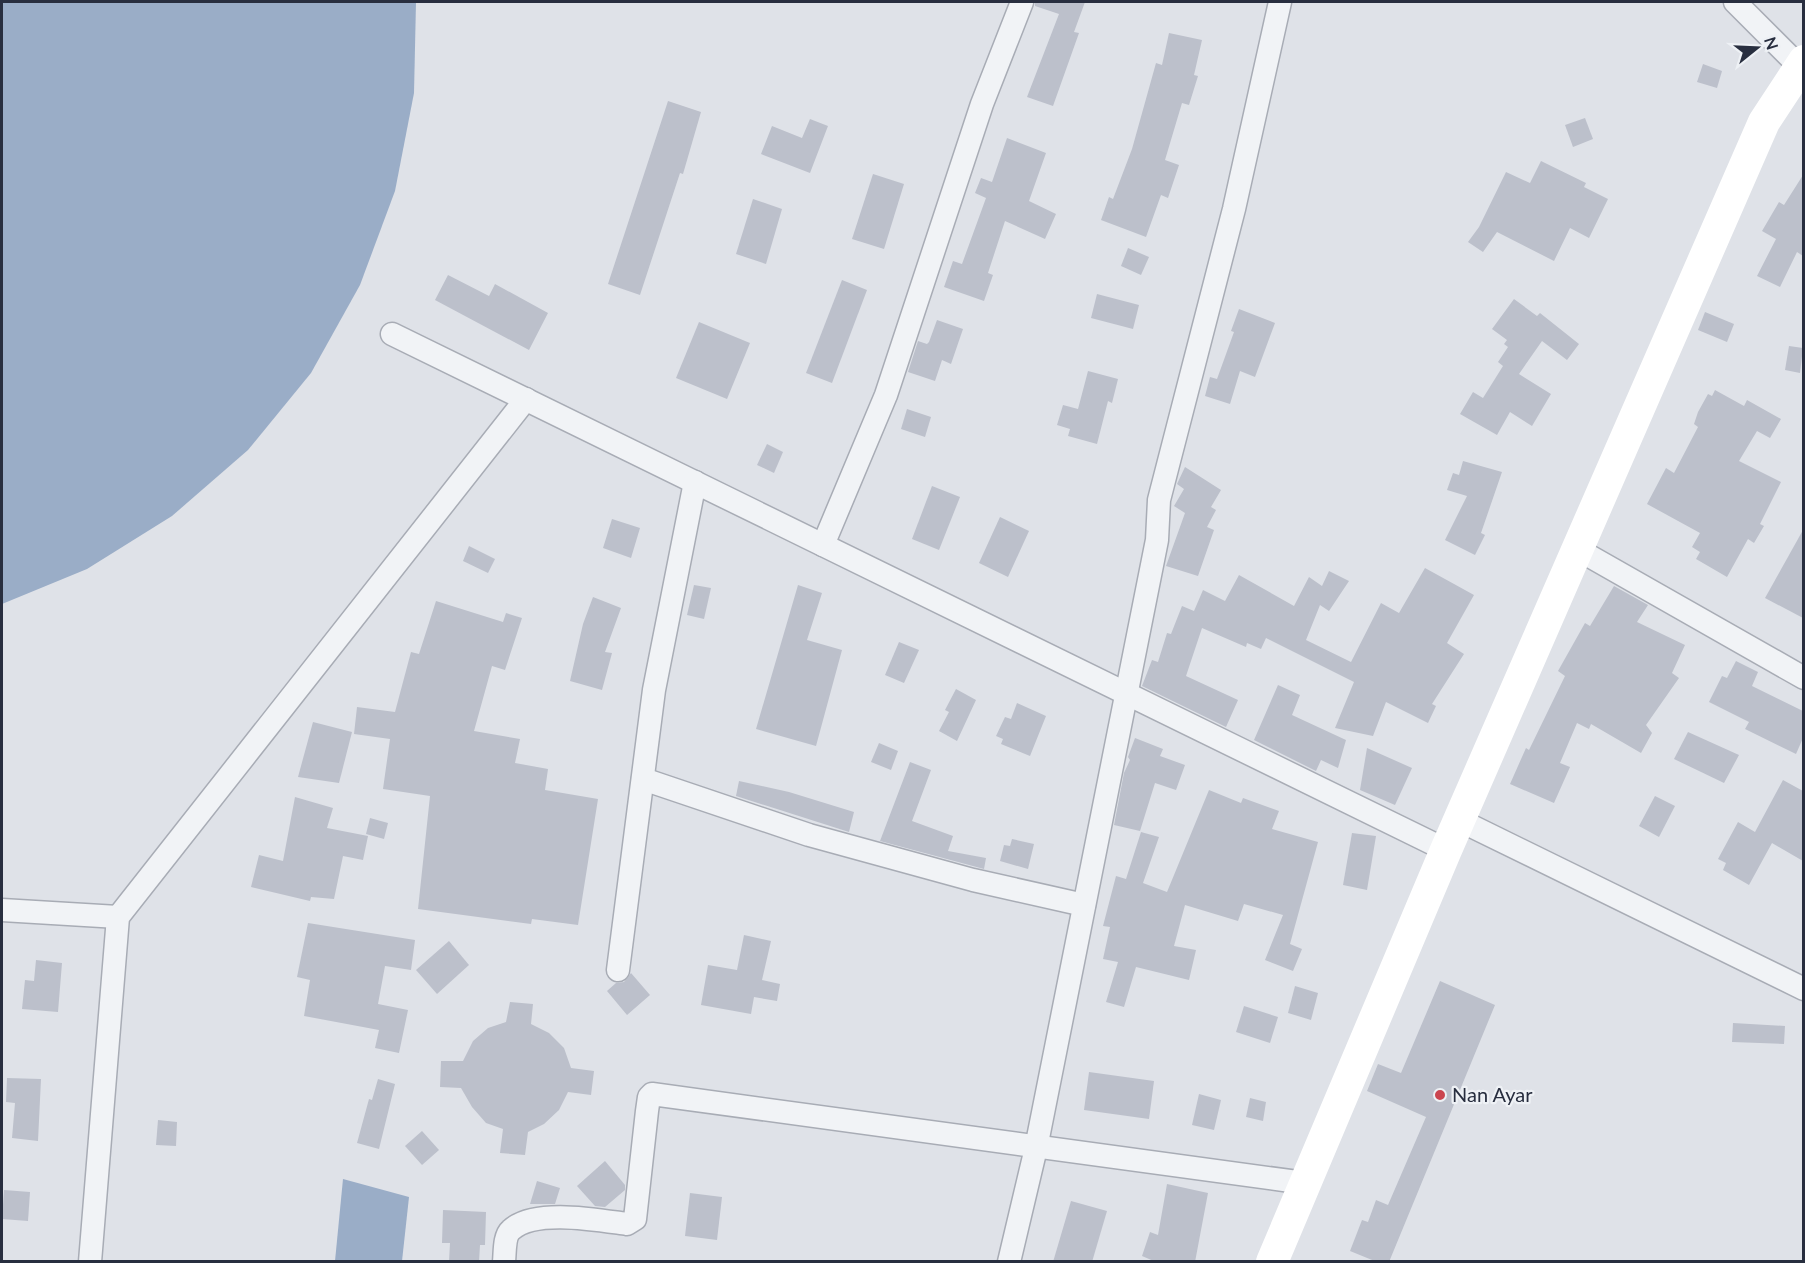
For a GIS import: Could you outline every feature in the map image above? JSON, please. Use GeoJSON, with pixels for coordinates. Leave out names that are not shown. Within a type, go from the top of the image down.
{"type":"FeatureCollection","features":[{"type":"Feature","properties":{"kind":"main road"},"geometry":{"type":"LineString","coordinates":[[1272,1262],[1446,850],[1764,122],[1802,64]]}},
{"type":"Feature","properties":{"kind":"street"},"geometry":{"type":"LineString","coordinates":[[823,545],[885,395],[982,104],[1022,2]]}},
{"type":"Feature","properties":{"kind":"street"},"geometry":{"type":"LineString","coordinates":[[1009,1262],[1036,1148],[1157,540],[1159,500],[1234,208],[1280,2]]}},
{"type":"Feature","properties":{"kind":"street"},"geometry":{"type":"LineString","coordinates":[[1735,2],[1802,64]]}},
{"type":"Feature","properties":{"kind":"street"},"geometry":{"type":"LineString","coordinates":[[392,334],[1446,850]]}},
{"type":"Feature","properties":{"kind":"street"},"geometry":{"type":"LineString","coordinates":[[90,1262],[118,917],[526,399]]}},
{"type":"Feature","properties":{"kind":"street"},"geometry":{"type":"LineString","coordinates":[[618,970],[654,690],[695,482]]}},
{"type":"Feature","properties":{"kind":"street"},"geometry":{"type":"LineString","coordinates":[[1577,549],[1803,678]]}},
{"type":"Feature","properties":{"kind":"street"},"geometry":{"type":"LineString","coordinates":[[643,779],[809,836],[973,880],[1084,905]]}},
{"type":"Feature","properties":{"kind":"street"},"geometry":{"type":"LineString","coordinates":[[1459,820],[1803,989]]}},
{"type":"Feature","properties":{"kind":"street"},"geometry":{"type":"LineString","coordinates":[[2,910],[118,917]]}},
{"type":"Feature","properties":{"kind":"street"},"geometry":{"type":"LineString","coordinates":[[504,1262],[506,1237],[510,1230],[537,1219],[578,1218],[627,1224],[636,1219],[647,1111],[649,1097],[652,1094],[1305,1183]]}},
{"type":"Feature","properties":{"kind":"water"},"geometry":{"type":"Polygon","coordinates":[[[2,2],[416,2],[414,93],[395,191],[360,285],[311,373],[248,450],[172,516],[87,569],[2,604],[2,2]]]}},
{"type":"Feature","properties":{"kind":"water"},"geometry":{"type":"Polygon","coordinates":[[[343,1179],[409,1197],[402,1261],[335,1261],[343,1179]]]}},
{"type":"Feature","properties":{"kind":"building"},"geometry":{"type":"Polygon","coordinates":[[[1035,2],[1085,2],[1074,32],[1079,33],[1053,106],[1027,97],[1059,14],[1035,6],[1035,2]]]}},
{"type":"Feature","properties":{"kind":"building"},"geometry":{"type":"Polygon","coordinates":[[[1169,33],[1202,40],[1194,75],[1198,76],[1189,105],[1182,103],[1165,160],[1179,165],[1168,198],[1161,195],[1146,237],[1101,220],[1109,197],[1113,199],[1132,149],[1156,63],[1162,65],[1169,33]]]}},
{"type":"Feature","properties":{"kind":"building"},"geometry":{"type":"Polygon","coordinates":[[[1703,64],[1722,71],[1717,88],[1697,82],[1703,64]]]}},
{"type":"Feature","properties":{"kind":"building"},"geometry":{"type":"Polygon","coordinates":[[[668,101],[701,112],[683,174],[680,173],[640,295],[608,284],[668,101]]]}},
{"type":"Feature","properties":{"kind":"building"},"geometry":{"type":"Polygon","coordinates":[[[1585,118],[1593,139],[1573,147],[1565,125],[1585,118]]]}},
{"type":"Feature","properties":{"kind":"building"},"geometry":{"type":"Polygon","coordinates":[[[810,119],[828,126],[810,173],[761,154],[772,126],[802,138],[810,119]]]}},
{"type":"Feature","properties":{"kind":"building"},"geometry":{"type":"Polygon","coordinates":[[[1007,138],[1046,153],[1029,201],[1056,214],[1045,239],[1005,221],[988,273],[993,275],[984,301],[944,287],[953,261],[962,264],[986,198],[975,193],[981,178],[992,182],[1007,138]]]}},
{"type":"Feature","properties":{"kind":"building"},"geometry":{"type":"Polygon","coordinates":[[[1541,161],[1586,183],[1584,187],[1608,199],[1589,238],[1570,228],[1554,261],[1497,232],[1483,252],[1468,242],[1479,227],[1506,172],[1530,183],[1541,161]]]}},
{"type":"Feature","properties":{"kind":"building"},"geometry":{"type":"Polygon","coordinates":[[[873,174],[904,184],[884,249],[852,239],[873,174]]]}},
{"type":"Feature","properties":{"kind":"building"},"geometry":{"type":"Polygon","coordinates":[[[1803,175],[1803,256],[1797,252],[1780,287],[1757,276],[1776,239],[1762,231],[1779,202],[1784,205],[1803,175]]]}},
{"type":"Feature","properties":{"kind":"building"},"geometry":{"type":"Polygon","coordinates":[[[753,199],[782,209],[766,264],[736,254],[753,199]]]}},
{"type":"Feature","properties":{"kind":"building"},"geometry":{"type":"Polygon","coordinates":[[[1128,248],[1149,257],[1141,275],[1121,266],[1128,248]]]}},
{"type":"Feature","properties":{"kind":"building"},"geometry":{"type":"Polygon","coordinates":[[[448,275],[489,296],[495,284],[548,313],[529,350],[435,300],[448,275]]]}},
{"type":"Feature","properties":{"kind":"building"},"geometry":{"type":"Polygon","coordinates":[[[842,280],[867,290],[832,383],[806,373],[842,280]]]}},
{"type":"Feature","properties":{"kind":"building"},"geometry":{"type":"Polygon","coordinates":[[[1097,294],[1139,305],[1133,329],[1091,318],[1097,294]]]}},
{"type":"Feature","properties":{"kind":"building"},"geometry":{"type":"Polygon","coordinates":[[[1514,299],[1537,316],[1540,313],[1579,344],[1567,360],[1542,341],[1519,374],[1551,394],[1532,426],[1510,412],[1497,435],[1460,414],[1473,392],[1483,398],[1503,366],[1498,362],[1508,347],[1504,344],[1507,340],[1492,329],[1514,299]]]}},
{"type":"Feature","properties":{"kind":"building"},"geometry":{"type":"Polygon","coordinates":[[[1239,309],[1275,323],[1255,377],[1240,371],[1230,404],[1205,396],[1210,377],[1217,379],[1234,332],[1231,331],[1239,309]]]}},
{"type":"Feature","properties":{"kind":"building"},"geometry":{"type":"Polygon","coordinates":[[[1705,312],[1734,324],[1727,342],[1698,330],[1705,312]]]}},
{"type":"Feature","properties":{"kind":"building"},"geometry":{"type":"Polygon","coordinates":[[[937,320],[963,329],[951,364],[942,360],[935,381],[908,372],[918,341],[927,344],[929,342],[937,320]]]}},
{"type":"Feature","properties":{"kind":"building"},"geometry":{"type":"Polygon","coordinates":[[[699,322],[750,343],[727,399],[676,378],[699,322]]]}},
{"type":"Feature","properties":{"kind":"building"},"geometry":{"type":"Polygon","coordinates":[[[1789,346],[1803,348],[1800,373],[1785,370],[1789,346]]]}},
{"type":"Feature","properties":{"kind":"building"},"geometry":{"type":"Polygon","coordinates":[[[1088,371],[1118,379],[1112,403],[1108,401],[1097,444],[1068,436],[1070,429],[1057,425],[1063,405],[1078,409],[1088,371]]]}},
{"type":"Feature","properties":{"kind":"building"},"geometry":{"type":"Polygon","coordinates":[[[1715,390],[1744,406],[1747,400],[1781,419],[1770,438],[1757,431],[1739,461],[1781,482],[1760,524],[1764,526],[1754,543],[1748,539],[1727,577],[1696,559],[1700,552],[1692,547],[1700,533],[1647,504],[1666,468],[1674,473],[1698,427],[1694,424],[1698,412],[1708,394],[1712,396],[1715,390]]]}},
{"type":"Feature","properties":{"kind":"building"},"geometry":{"type":"Polygon","coordinates":[[[907,409],[931,417],[925,437],[901,429],[907,409]]]}},
{"type":"Feature","properties":{"kind":"building"},"geometry":{"type":"Polygon","coordinates":[[[767,444],[783,452],[774,473],[757,465],[767,444]]]}},
{"type":"Feature","properties":{"kind":"building"},"geometry":{"type":"Polygon","coordinates":[[[1463,461],[1502,472],[1481,533],[1485,535],[1475,555],[1445,540],[1467,496],[1447,490],[1453,473],[1459,475],[1463,461]]]}},
{"type":"Feature","properties":{"kind":"building"},"geometry":{"type":"Polygon","coordinates":[[[1185,467],[1221,490],[1211,507],[1216,510],[1207,527],[1214,530],[1198,576],[1166,566],[1185,513],[1174,506],[1184,489],[1177,484],[1185,467]]]}},
{"type":"Feature","properties":{"kind":"building"},"geometry":{"type":"Polygon","coordinates":[[[932,486],[960,497],[939,550],[912,539],[932,486]]]}},
{"type":"Feature","properties":{"kind":"building"},"geometry":{"type":"Polygon","coordinates":[[[1000,517],[1029,531],[1008,577],[979,563],[1000,517]]]}},
{"type":"Feature","properties":{"kind":"building"},"geometry":{"type":"Polygon","coordinates":[[[612,519],[640,528],[631,558],[603,548],[612,519]]]}},
{"type":"Feature","properties":{"kind":"building"},"geometry":{"type":"Polygon","coordinates":[[[1803,530],[1803,618],[1765,598],[1803,530]]]}},
{"type":"Feature","properties":{"kind":"building"},"geometry":{"type":"Polygon","coordinates":[[[469,546],[495,559],[488,573],[463,561],[469,546]]]}},
{"type":"Feature","properties":{"kind":"building"},"geometry":{"type":"Polygon","coordinates":[[[1425,568],[1474,595],[1447,643],[1464,654],[1432,704],[1436,706],[1428,723],[1386,702],[1373,736],[1335,728],[1354,682],[1266,638],[1261,649],[1247,643],[1246,647],[1202,628],[1186,676],[1238,700],[1226,727],[1142,686],[1152,660],[1158,662],[1167,633],[1171,634],[1182,606],[1194,611],[1203,590],[1225,601],[1239,575],[1294,606],[1309,577],[1322,586],[1329,571],[1349,581],[1329,611],[1320,605],[1306,640],[1351,662],[1381,603],[1399,613],[1425,568]]]}},
{"type":"Feature","properties":{"kind":"building"},"geometry":{"type":"Polygon","coordinates":[[[694,585],[711,588],[704,619],[687,615],[694,585]]]}},
{"type":"Feature","properties":{"kind":"building"},"geometry":{"type":"Polygon","coordinates":[[[798,585],[822,593],[807,640],[842,650],[816,746],[756,729],[798,585]]]}},
{"type":"Feature","properties":{"kind":"building"},"geometry":{"type":"Polygon","coordinates":[[[1614,586],[1648,605],[1637,622],[1685,645],[1672,673],[1679,678],[1646,725],[1652,733],[1641,753],[1591,724],[1589,729],[1577,723],[1560,763],[1570,767],[1554,803],[1510,784],[1526,748],[1529,750],[1565,676],[1558,671],[1585,623],[1590,626],[1614,586]]]}},
{"type":"Feature","properties":{"kind":"building"},"geometry":{"type":"Polygon","coordinates":[[[593,597],[621,608],[605,652],[612,653],[602,690],[570,681],[583,624],[593,597]]]}},
{"type":"Feature","properties":{"kind":"building"},"geometry":{"type":"Polygon","coordinates":[[[436,601],[503,622],[506,613],[522,618],[505,670],[492,666],[474,731],[520,739],[515,763],[548,769],[545,790],[598,799],[578,925],[532,919],[531,924],[418,909],[430,796],[383,789],[390,739],[354,734],[357,707],[395,712],[411,652],[419,654],[436,601]]]}},
{"type":"Feature","properties":{"kind":"building"},"geometry":{"type":"Polygon","coordinates":[[[899,642],[919,650],[904,683],[885,675],[899,642]]]}},
{"type":"Feature","properties":{"kind":"building"},"geometry":{"type":"Polygon","coordinates":[[[1736,661],[1758,672],[1752,686],[1803,711],[1803,738],[1796,754],[1745,729],[1749,722],[1709,702],[1722,676],[1727,678],[1736,661]]]}},
{"type":"Feature","properties":{"kind":"building"},"geometry":{"type":"Polygon","coordinates":[[[1278,685],[1300,695],[1292,715],[1346,740],[1338,768],[1321,760],[1316,771],[1254,740],[1278,685]]]}},
{"type":"Feature","properties":{"kind":"building"},"geometry":{"type":"Polygon","coordinates":[[[956,689],[976,700],[957,741],[939,731],[949,712],[945,710],[956,689]]]}},
{"type":"Feature","properties":{"kind":"building"},"geometry":{"type":"Polygon","coordinates":[[[1017,703],[1046,716],[1030,756],[1001,744],[1003,739],[996,736],[1005,717],[1011,719],[1017,703]]]}},
{"type":"Feature","properties":{"kind":"building"},"geometry":{"type":"Polygon","coordinates":[[[313,722],[352,732],[339,783],[298,777],[313,722]]]}},
{"type":"Feature","properties":{"kind":"building"},"geometry":{"type":"Polygon","coordinates":[[[1688,732],[1739,755],[1724,783],[1674,759],[1688,732]]]}},
{"type":"Feature","properties":{"kind":"building"},"geometry":{"type":"Polygon","coordinates":[[[1135,738],[1163,749],[1160,756],[1185,765],[1176,790],[1155,783],[1140,831],[1114,825],[1124,773],[1130,760],[1128,757],[1135,738]]]}},
{"type":"Feature","properties":{"kind":"building"},"geometry":{"type":"Polygon","coordinates":[[[879,743],[898,751],[891,770],[871,762],[879,743]]]}},
{"type":"Feature","properties":{"kind":"building"},"geometry":{"type":"Polygon","coordinates":[[[1367,748],[1412,768],[1395,805],[1360,790],[1367,748]]]}},
{"type":"Feature","properties":{"kind":"building"},"geometry":{"type":"Polygon","coordinates":[[[910,762],[931,770],[912,821],[953,836],[948,851],[986,858],[984,869],[880,841],[910,762]]]}},
{"type":"Feature","properties":{"kind":"building"},"geometry":{"type":"Polygon","coordinates":[[[1783,780],[1803,791],[1803,861],[1772,843],[1749,885],[1723,870],[1726,863],[1718,859],[1738,822],[1755,832],[1783,780]]]}},
{"type":"Feature","properties":{"kind":"building"},"geometry":{"type":"Polygon","coordinates":[[[739,781],[789,792],[854,812],[849,832],[736,796],[739,781]]]}},
{"type":"Feature","properties":{"kind":"building"},"geometry":{"type":"Polygon","coordinates":[[[1209,790],[1241,803],[1243,798],[1279,811],[1272,829],[1318,842],[1290,944],[1302,949],[1293,971],[1265,960],[1283,915],[1244,904],[1238,921],[1185,905],[1174,946],[1196,950],[1189,980],[1136,967],[1124,1007],[1106,1002],[1118,962],[1103,959],[1110,927],[1103,926],[1116,876],[1126,879],[1141,832],[1159,837],[1143,883],[1167,892],[1209,790]]]}},
{"type":"Feature","properties":{"kind":"building"},"geometry":{"type":"Polygon","coordinates":[[[1655,796],[1675,806],[1659,837],[1639,826],[1655,796]]]}},
{"type":"Feature","properties":{"kind":"building"},"geometry":{"type":"Polygon","coordinates":[[[295,797],[333,808],[327,828],[368,836],[363,860],[343,856],[334,899],[311,897],[310,901],[251,887],[259,855],[283,861],[295,797]]]}},
{"type":"Feature","properties":{"kind":"building"},"geometry":{"type":"Polygon","coordinates":[[[370,818],[388,823],[384,839],[366,834],[370,818]]]}},
{"type":"Feature","properties":{"kind":"building"},"geometry":{"type":"Polygon","coordinates":[[[1352,833],[1376,836],[1367,890],[1343,885],[1352,833]]]}},
{"type":"Feature","properties":{"kind":"building"},"geometry":{"type":"Polygon","coordinates":[[[1012,839],[1034,844],[1028,869],[1000,861],[1004,845],[1010,846],[1012,839]]]}},
{"type":"Feature","properties":{"kind":"building"},"geometry":{"type":"Polygon","coordinates":[[[308,923],[415,940],[411,970],[385,966],[378,1004],[408,1010],[399,1053],[375,1048],[379,1030],[304,1016],[310,980],[297,977],[308,923]]]}},
{"type":"Feature","properties":{"kind":"building"},"geometry":{"type":"Polygon","coordinates":[[[744,935],[771,941],[762,980],[780,984],[777,1001],[754,997],[751,1014],[701,1005],[708,965],[737,970],[744,935]]]}},
{"type":"Feature","properties":{"kind":"building"},"geometry":{"type":"Polygon","coordinates":[[[449,941],[469,965],[437,994],[416,970],[449,941]]]}},
{"type":"Feature","properties":{"kind":"building"},"geometry":{"type":"Polygon","coordinates":[[[36,960],[62,963],[58,1012],[22,1009],[25,980],[34,981],[36,960]]]}},
{"type":"Feature","properties":{"kind":"building"},"geometry":{"type":"Polygon","coordinates":[[[631,973],[650,995],[627,1015],[607,991],[616,983],[624,982],[631,973]]]}},
{"type":"Feature","properties":{"kind":"building"},"geometry":{"type":"Polygon","coordinates":[[[1440,981],[1495,1005],[1389,1262],[1377,1262],[1350,1251],[1362,1220],[1368,1222],[1376,1200],[1388,1205],[1426,1117],[1367,1091],[1378,1064],[1401,1073],[1440,981]]]}},
{"type":"Feature","properties":{"kind":"building"},"geometry":{"type":"Polygon","coordinates":[[[1295,986],[1318,993],[1311,1020],[1288,1013],[1295,986]]]}},
{"type":"Feature","properties":{"kind":"building"},"geometry":{"type":"Polygon","coordinates":[[[510,1002],[533,1004],[531,1024],[549,1033],[564,1048],[571,1068],[594,1071],[591,1095],[568,1092],[559,1110],[544,1124],[528,1132],[525,1155],[500,1153],[503,1129],[486,1123],[472,1107],[461,1088],[440,1087],[441,1061],[463,1061],[473,1041],[488,1028],[506,1022],[510,1002]]]}},
{"type":"Feature","properties":{"kind":"building"},"geometry":{"type":"Polygon","coordinates":[[[1244,1006],[1278,1017],[1270,1043],[1236,1032],[1244,1006]]]}},
{"type":"Feature","properties":{"kind":"building"},"geometry":{"type":"Polygon","coordinates":[[[1733,1023],[1785,1026],[1784,1044],[1732,1042],[1733,1023]]]}},
{"type":"Feature","properties":{"kind":"building"},"geometry":{"type":"Polygon","coordinates":[[[1089,1072],[1154,1081],[1149,1119],[1084,1110],[1089,1072]]]}},
{"type":"Feature","properties":{"kind":"building"},"geometry":{"type":"Polygon","coordinates":[[[7,1078],[41,1079],[38,1141],[12,1138],[15,1103],[6,1102],[7,1078]]]}},
{"type":"Feature","properties":{"kind":"building"},"geometry":{"type":"Polygon","coordinates":[[[378,1079],[395,1084],[379,1149],[357,1143],[369,1099],[372,1100],[378,1079]]]}},
{"type":"Feature","properties":{"kind":"building"},"geometry":{"type":"Polygon","coordinates":[[[1199,1094],[1221,1100],[1214,1130],[1192,1125],[1199,1094]]]}},
{"type":"Feature","properties":{"kind":"building"},"geometry":{"type":"Polygon","coordinates":[[[1250,1098],[1266,1102],[1263,1121],[1246,1117],[1250,1098]]]}},
{"type":"Feature","properties":{"kind":"building"},"geometry":{"type":"Polygon","coordinates":[[[158,1120],[177,1122],[176,1146],[156,1145],[158,1120]]]}},
{"type":"Feature","properties":{"kind":"building"},"geometry":{"type":"Polygon","coordinates":[[[422,1131],[439,1150],[422,1165],[405,1146],[422,1131]]]}},
{"type":"Feature","properties":{"kind":"building"},"geometry":{"type":"Polygon","coordinates":[[[605,1161],[625,1185],[625,1190],[605,1207],[595,1206],[577,1186],[605,1161]]]}},
{"type":"Feature","properties":{"kind":"building"},"geometry":{"type":"Polygon","coordinates":[[[537,1181],[560,1188],[555,1204],[530,1204],[537,1181]]]}},
{"type":"Feature","properties":{"kind":"building"},"geometry":{"type":"Polygon","coordinates":[[[1167,1184],[1208,1193],[1195,1262],[1156,1262],[1142,1256],[1150,1232],[1158,1235],[1167,1184]]]}},
{"type":"Feature","properties":{"kind":"building"},"geometry":{"type":"Polygon","coordinates":[[[4,1190],[30,1192],[28,1221],[2,1219],[4,1190]]]}},
{"type":"Feature","properties":{"kind":"building"},"geometry":{"type":"Polygon","coordinates":[[[690,1193],[722,1197],[717,1240],[685,1236],[690,1193]]]}},
{"type":"Feature","properties":{"kind":"building"},"geometry":{"type":"Polygon","coordinates":[[[1071,1201],[1107,1211],[1092,1262],[1053,1262],[1071,1201]]]}},
{"type":"Feature","properties":{"kind":"building"},"geometry":{"type":"Polygon","coordinates":[[[443,1210],[486,1212],[485,1245],[480,1245],[479,1262],[449,1262],[450,1243],[442,1243],[443,1210]]]}},
{"type":"Feature","properties":{"kind":"place","name":"Nan Ayar"},"geometry":{"type":"Point","coordinates":[1440,1095]}}]}
